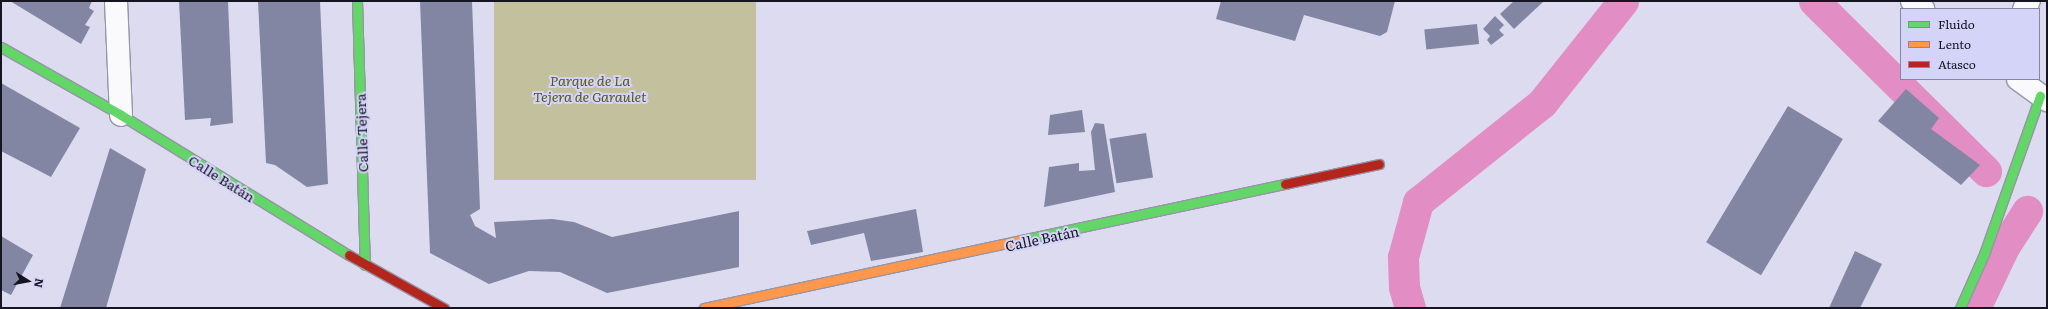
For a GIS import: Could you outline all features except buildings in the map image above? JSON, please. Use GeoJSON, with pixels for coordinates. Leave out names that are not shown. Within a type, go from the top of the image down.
{"type":"FeatureCollection","features":[{"type":"Feature","properties":{"kind":"street"},"geometry":{"type":"LineString","coordinates":[[116,1],[121,115]]}},
{"type":"Feature","properties":{"kind":"street","name":"Calle Tejera"},"geometry":{"type":"LineString","coordinates":[[357,1],[365,265]]}},
{"type":"Feature","properties":{"kind":"street"},"geometry":{"type":"LineString","coordinates":[[1912,1],[1922,8]]}},
{"type":"Feature","properties":{"kind":"street","name":"Calle Batán"},"geometry":{"type":"LineString","coordinates":[[1,47],[121,115],[365,265],[444,308]]}},
{"type":"Feature","properties":{"kind":"street"},"geometry":{"type":"LineString","coordinates":[[1960,308],[1984,254],[2044,98],[2019,80]]}},
{"type":"Feature","properties":{"kind":"street","name":"Calle Batán"},"geometry":{"type":"LineString","coordinates":[[704,308],[1379,164]]}},
{"type":"Feature","properties":{"kind":"green space","name":"Parque de La Tejera de Garaulet"},"geometry":{"type":"Polygon","coordinates":[[[494,1],[756,1],[756,180],[494,180],[494,1]]]}},
{"type":"Feature","properties":{"kind":"waterway"},"geometry":{"type":"LineString","coordinates":[[1410,308],[1404,287],[1403,257],[1418,202],[1542,103],[1623,1]]}},
{"type":"Feature","properties":{"kind":"waterway"},"geometry":{"type":"LineString","coordinates":[[1814,1],[1986,171]]}},
{"type":"Feature","properties":{"kind":"waterway"},"geometry":{"type":"LineString","coordinates":[[1975,308],[2004,247],[2027,211]]}},
{"type":"Feature","properties":{"kind":"traffic: fast"},"geometry":{"type":"LineString","coordinates":[[357,1],[365,265]]}},
{"type":"Feature","properties":{"kind":"traffic: fast"},"geometry":{"type":"LineString","coordinates":[[1,47],[121,115],[349,255]]}},
{"type":"Feature","properties":{"kind":"traffic: fast"},"geometry":{"type":"LineString","coordinates":[[1960,308],[1984,254],[2040,96]]}},
{"type":"Feature","properties":{"kind":"traffic: fast"},"geometry":{"type":"LineString","coordinates":[[1021,240],[1285,184]]}},
{"type":"Feature","properties":{"kind":"traffic: slow"},"geometry":{"type":"LineString","coordinates":[[704,308],[1021,240]]}},
{"type":"Feature","properties":{"kind":"traffic: jam"},"geometry":{"type":"LineString","coordinates":[[1285,184],[1379,164]]}},
{"type":"Feature","properties":{"kind":"traffic: jam"},"geometry":{"type":"LineString","coordinates":[[349,255],[444,308]]}}]}
